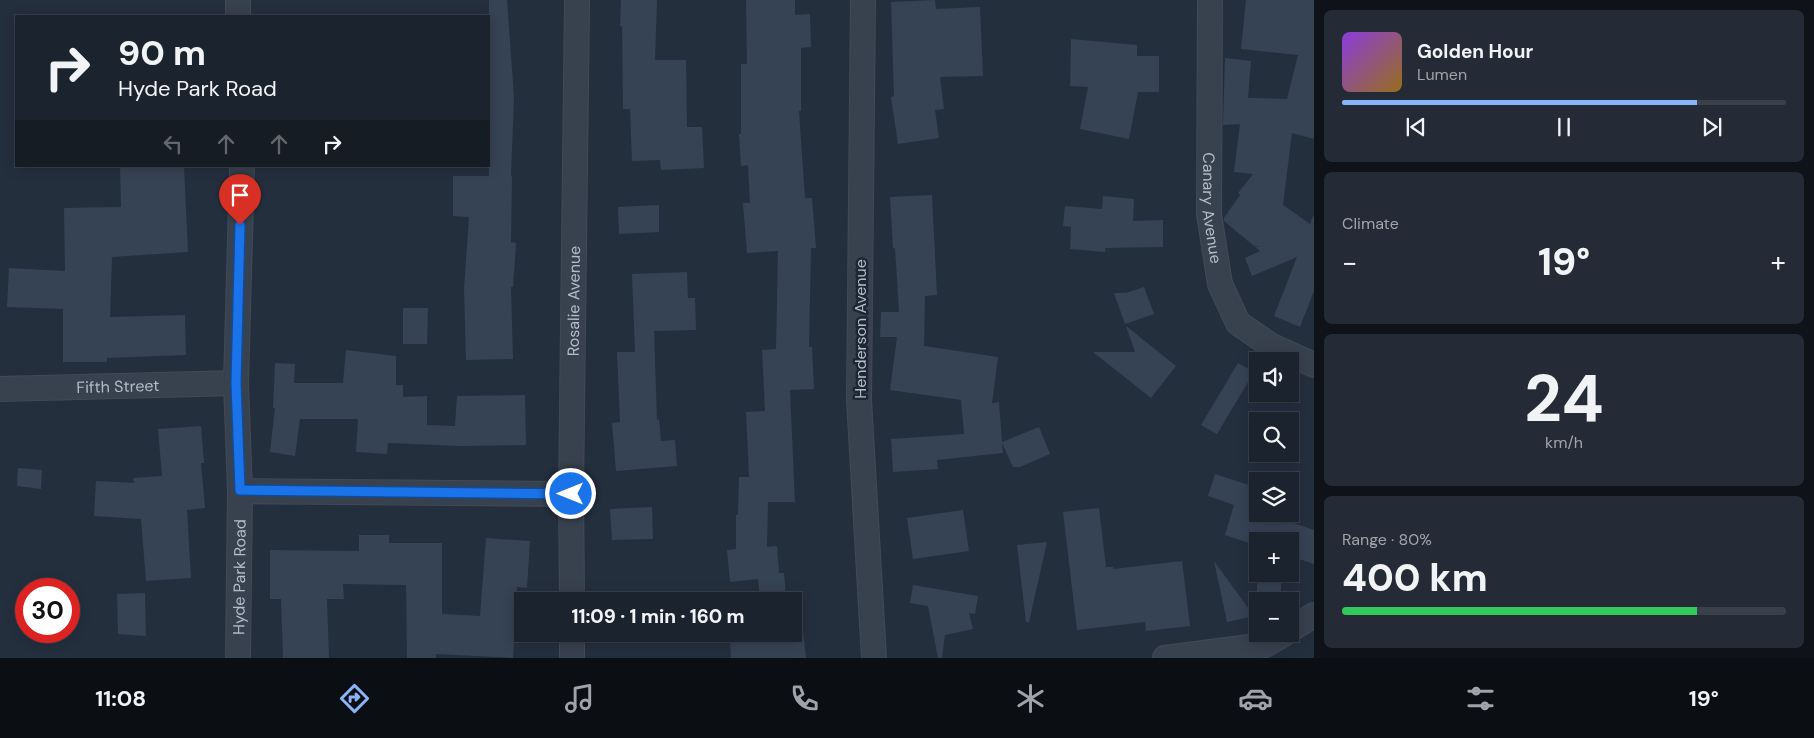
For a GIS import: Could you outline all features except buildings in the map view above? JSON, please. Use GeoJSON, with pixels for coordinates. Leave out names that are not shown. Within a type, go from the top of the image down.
{"type":"FeatureCollection","features":[{"type":"Feature","properties":{"kind":"street"},"geometry":{"type":"LineString","coordinates":[[238,0],[238,15]]}},
{"type":"Feature","properties":{"kind":"street","name":"Rosalie Avenue"},"geometry":{"type":"LineString","coordinates":[[572,592],[571,494],[577,0]]}},
{"type":"Feature","properties":{"kind":"street","name":"Henderson Avenue"},"geometry":{"type":"LineString","coordinates":[[863,0],[859,400],[874,658]]}},
{"type":"Feature","properties":{"kind":"street","name":"Canary Avenue"},"geometry":{"type":"LineString","coordinates":[[1210,0],[1208,48],[1209,214],[1220,284],[1238,323],[1270,345],[1314,364]]}},
{"type":"Feature","properties":{"kind":"street","name":"Hyde Park Road"},"geometry":{"type":"LineString","coordinates":[[238,658],[240,490],[236,383],[242,167]]}},
{"type":"Feature","properties":{"kind":"street","name":"Fifth Street"},"geometry":{"type":"LineString","coordinates":[[0,390],[236,383]]}},
{"type":"Feature","properties":{"kind":"street"},"geometry":{"type":"LineString","coordinates":[[240,490],[571,494]]}},
{"type":"Feature","properties":{"kind":"street"},"geometry":{"type":"LineString","coordinates":[[1299,624],[1314,615]]}},
{"type":"Feature","properties":{"kind":"street"},"geometry":{"type":"LineString","coordinates":[[572,642],[572,658]]}},
{"type":"Feature","properties":{"kind":"street"},"geometry":{"type":"LineString","coordinates":[[1164,658],[1257,642]]}},
{"type":"Feature","properties":{"kind":"route"},"geometry":{"type":"LineString","coordinates":[[240,225],[236,383],[240,490],[571,494]]}}]}
